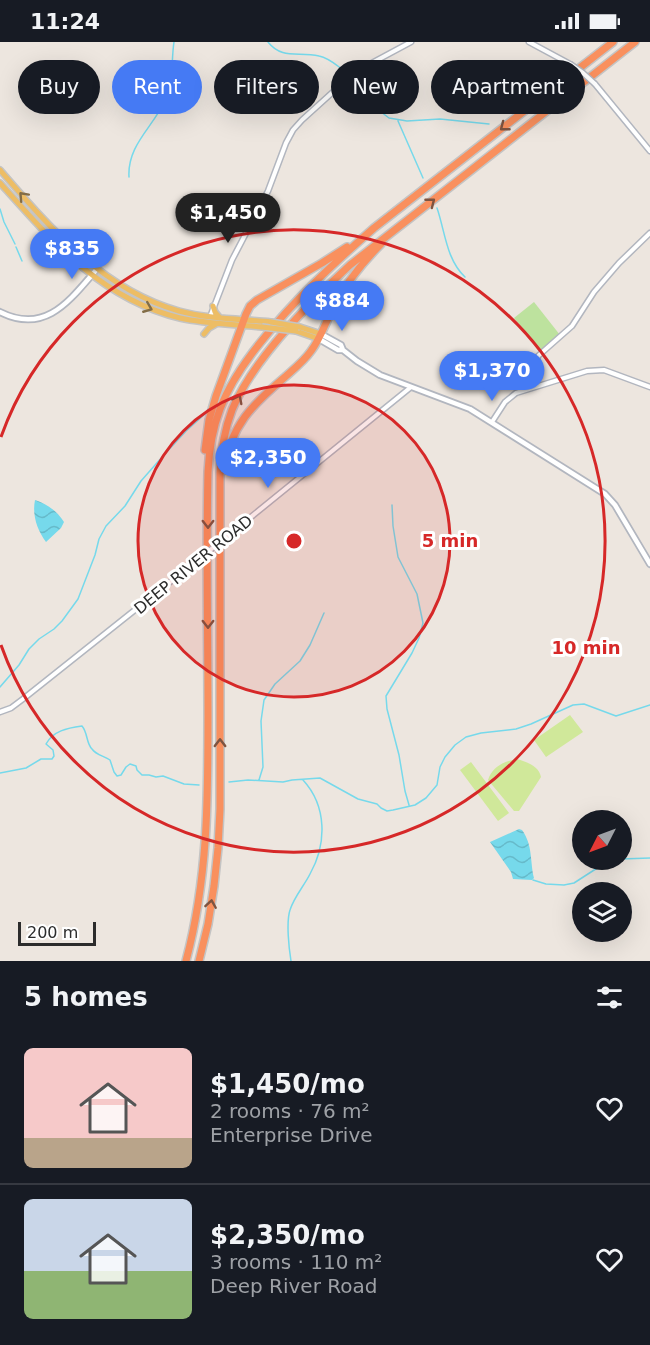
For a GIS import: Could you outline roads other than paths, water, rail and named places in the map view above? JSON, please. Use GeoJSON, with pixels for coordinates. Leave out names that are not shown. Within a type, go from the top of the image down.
{"type":"FeatureCollection","features":[{"type":"Feature","properties":{"kind":"highway"},"geometry":{"type":"LineString","coordinates":[[207,482],[214,425],[224,398],[263,339],[301,296],[374,228],[613,42]]}},
{"type":"Feature","properties":{"kind":"highway"},"geometry":{"type":"LineString","coordinates":[[199,961],[212,895],[220,819],[220,473],[222,446],[232,412],[244,388],[264,358],[310,304],[360,256],[636,42]]}},
{"type":"Feature","properties":{"kind":"highway"},"geometry":{"type":"LineString","coordinates":[[186,961],[202,884],[207,828],[207,482],[205,450],[209,420],[242,322],[254,302],[322,263],[374,228]]}},
{"type":"Feature","properties":{"kind":"highway"},"geometry":{"type":"LineString","coordinates":[[220,517],[226,460],[238,426],[256,402],[305,359],[320,337],[334,305],[349,281],[394,231]]}},
{"type":"Feature","properties":{"kind":"main road"},"geometry":{"type":"LineString","coordinates":[[0,170],[52,227],[97,269],[153,302],[208,319],[298,329],[320,337],[338,350],[343,350],[375,373],[460,404],[492,422],[610,498],[650,564]]}},
{"type":"Feature","properties":{"kind":"main road"},"geometry":{"type":"LineString","coordinates":[[0,183],[56,243],[91,276],[116,293],[170,315],[198,322],[208,319]]}},
{"type":"Feature","properties":{"kind":"main road"},"geometry":{"type":"LineString","coordinates":[[0,312],[14,318],[25,319],[49,315],[67,303],[97,269]]}},
{"type":"Feature","properties":{"kind":"main road"},"geometry":{"type":"LineString","coordinates":[[213,306],[219,321]]}},
{"type":"Feature","properties":{"kind":"main road"},"geometry":{"type":"LineString","coordinates":[[198,322],[204,334],[219,321]]}},
{"type":"Feature","properties":{"kind":"street"},"geometry":{"type":"LineString","coordinates":[[208,319],[236,252],[268,191],[293,130],[355,72],[411,42]]}},
{"type":"Feature","properties":{"kind":"street"},"geometry":{"type":"LineString","coordinates":[[530,42],[583,73],[595,84],[650,151]]}},
{"type":"Feature","properties":{"kind":"street"},"geometry":{"type":"LineString","coordinates":[[537,386],[534,369],[538,356],[572,326],[594,292],[619,262],[650,233]]}},
{"type":"Feature","properties":{"kind":"street"},"geometry":{"type":"LineString","coordinates":[[492,422],[510,396],[519,391],[598,370],[613,372],[650,387]]}},
{"type":"Feature","properties":{"kind":"street","name":"DEEP RIVER ROAD"},"geometry":{"type":"LineString","coordinates":[[0,712],[11,708],[23,699],[411,387]]}},
{"type":"Feature","properties":{"kind":"water"},"geometry":{"type":"Polygon","coordinates":[[[35,500],[51,508],[64,522],[46,542],[36,522],[35,500]]]}},
{"type":"Feature","properties":{"kind":"water"},"geometry":{"type":"Polygon","coordinates":[[[519,829],[526,836],[530,848],[534,878],[532,880],[513,879],[511,872],[490,842],[519,829]]]}},
{"type":"Feature","properties":{"kind":"waterway"},"geometry":{"type":"LineString","coordinates":[[129,177],[132,155],[169,91],[174,42]]}},
{"type":"Feature","properties":{"kind":"waterway"},"geometry":{"type":"LineString","coordinates":[[268,42],[273,48],[285,53],[323,57],[331,61]]}},
{"type":"Feature","properties":{"kind":"waterway"},"geometry":{"type":"LineString","coordinates":[[384,114],[389,118],[407,121],[440,119],[489,124]]}},
{"type":"Feature","properties":{"kind":"waterway"},"geometry":{"type":"LineString","coordinates":[[398,121],[423,178]]}},
{"type":"Feature","properties":{"kind":"waterway"},"geometry":{"type":"LineString","coordinates":[[437,208],[450,253],[465,277]]}},
{"type":"Feature","properties":{"kind":"waterway"},"geometry":{"type":"LineString","coordinates":[[0,209],[15,244]]}},
{"type":"Feature","properties":{"kind":"waterway"},"geometry":{"type":"LineString","coordinates":[[16,247],[22,261]]}},
{"type":"Feature","properties":{"kind":"waterway"},"geometry":{"type":"LineString","coordinates":[[0,687],[29,649],[62,621],[78,599],[99,539],[106,526],[125,506],[141,481],[163,456],[206,413]]}},
{"type":"Feature","properties":{"kind":"waterway"},"geometry":{"type":"LineString","coordinates":[[392,505],[398,557],[417,594],[423,623],[412,653],[386,696],[409,805]]}},
{"type":"Feature","properties":{"kind":"waterway"},"geometry":{"type":"LineString","coordinates":[[259,780],[263,767],[261,721],[264,700],[275,684],[300,661],[324,613]]}},
{"type":"Feature","properties":{"kind":"waterway"},"geometry":{"type":"LineString","coordinates":[[229,782],[248,780],[283,782],[320,778],[358,799],[377,804],[387,811],[393,810],[415,805],[426,798],[437,785],[440,767],[445,757],[466,737],[516,729],[573,705],[584,704],[616,716],[650,705]]}},
{"type":"Feature","properties":{"kind":"waterway"},"geometry":{"type":"LineString","coordinates":[[0,773],[26,768],[41,759],[52,759],[53,750],[46,744],[52,736],[61,731],[82,726],[90,747],[110,760],[117,776],[121,775],[130,764],[136,766],[142,775],[163,776],[184,784],[199,785]]}},
{"type":"Feature","properties":{"kind":"waterway"},"geometry":{"type":"LineString","coordinates":[[291,961],[288,928],[290,910],[316,862],[322,838],[317,801],[303,780]]}},
{"type":"Feature","properties":{"kind":"waterway"},"geometry":{"type":"LineString","coordinates":[[632,859],[650,858]]}},
{"type":"Feature","properties":{"kind":"waterway"},"geometry":{"type":"LineString","coordinates":[[533,880],[546,884],[564,885],[574,883],[594,870]]}}]}
